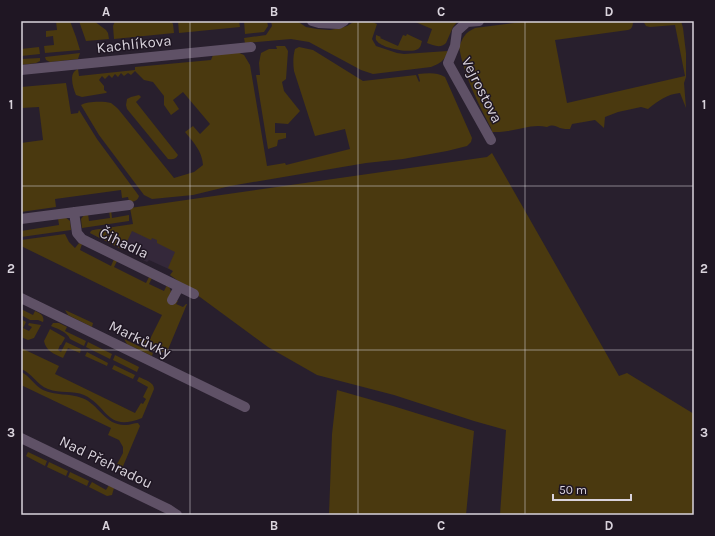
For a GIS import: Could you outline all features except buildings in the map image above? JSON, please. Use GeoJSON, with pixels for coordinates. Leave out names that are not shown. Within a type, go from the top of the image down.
{"type":"FeatureCollection","features":[{"type":"Feature","properties":{"kind":"street"},"geometry":{"type":"LineString","coordinates":[[312,21],[319,23],[339,24],[344,21]]}},
{"type":"Feature","properties":{"kind":"street","name":"Vejrostova"},"geometry":{"type":"LineString","coordinates":[[479,21],[467,22],[457,31],[448,63],[491,140]]}},
{"type":"Feature","properties":{"kind":"street","name":"Kachlíkova"},"geometry":{"type":"LineString","coordinates":[[21,70],[251,47]]}},
{"type":"Feature","properties":{"kind":"street"},"geometry":{"type":"LineString","coordinates":[[21,219],[129,205]]}},
{"type":"Feature","properties":{"kind":"street","name":"Čihadla"},"geometry":{"type":"LineString","coordinates":[[74,212],[77,233],[82,239],[194,294]]}},
{"type":"Feature","properties":{"kind":"street"},"geometry":{"type":"LineString","coordinates":[[172,300],[179,286]]}},
{"type":"Feature","properties":{"kind":"street","name":"Markůvky"},"geometry":{"type":"LineString","coordinates":[[21,298],[245,407]]}},
{"type":"Feature","properties":{"kind":"street","name":"Nad Přehradou"},"geometry":{"type":"LineString","coordinates":[[21,438],[168,509],[176,515]]}},
{"type":"Feature","properties":{"kind":"shaded area"},"geometry":{"type":"Polygon","coordinates":[[[56,21],[70,21],[80,50],[45,53],[44,46],[54,45],[53,36],[46,37],[46,31],[57,30],[56,21]]]}},
{"type":"Feature","properties":{"kind":"shaded area"},"geometry":{"type":"Polygon","coordinates":[[[79,21],[94,21],[106,30],[109,39],[86,41],[79,21]]]}},
{"type":"Feature","properties":{"kind":"shaded area"},"geometry":{"type":"Polygon","coordinates":[[[115,21],[171,21],[173,24],[174,33],[114,39],[113,26],[115,21]]]}},
{"type":"Feature","properties":{"kind":"shaded area"},"geometry":{"type":"Polygon","coordinates":[[[178,21],[239,21],[240,27],[179,33],[178,21]]]}},
{"type":"Feature","properties":{"kind":"shaded area"},"geometry":{"type":"Polygon","coordinates":[[[244,21],[267,21],[268,26],[264,32],[245,34],[244,21]]]}},
{"type":"Feature","properties":{"kind":"shaded area"},"geometry":{"type":"Polygon","coordinates":[[[271,21],[297,21],[306,27],[330,30],[347,26],[355,21],[370,21],[377,24],[372,39],[376,46],[404,54],[448,51],[442,61],[431,67],[373,74],[361,70],[309,42],[291,39],[245,43],[244,38],[266,35],[272,26],[271,21]]]}},
{"type":"Feature","properties":{"kind":"shaded area"},"geometry":{"type":"Polygon","coordinates":[[[413,21],[458,21],[453,27],[446,43],[439,46],[427,43],[432,29],[413,21]]]}},
{"type":"Feature","properties":{"kind":"shaded area"},"geometry":{"type":"Polygon","coordinates":[[[530,21],[633,21],[632,27],[628,30],[555,40],[567,103],[685,76],[675,25],[650,27],[646,26],[643,21],[681,21],[686,53],[686,77],[684,83],[686,108],[680,93],[667,96],[648,109],[641,107],[618,112],[605,117],[604,128],[595,120],[572,124],[570,129],[552,125],[547,127],[532,126],[492,132],[468,79],[459,47],[466,34],[475,28],[530,21]]]}},
{"type":"Feature","properties":{"kind":"shaded area"},"geometry":{"type":"Polygon","coordinates":[[[407,34],[422,41],[418,49],[409,51],[396,50],[380,44],[376,40],[376,35],[398,46],[403,35],[406,36],[407,34]]]}},
{"type":"Feature","properties":{"kind":"shaded area"},"geometry":{"type":"Polygon","coordinates":[[[276,46],[285,46],[288,51],[286,79],[282,82],[284,91],[300,111],[288,124],[275,123],[275,133],[286,133],[286,138],[278,140],[277,146],[268,149],[256,75],[260,75],[259,63],[261,53],[269,49],[277,49],[276,46]]]}},
{"type":"Feature","properties":{"kind":"shaded area"},"geometry":{"type":"Polygon","coordinates":[[[39,47],[40,54],[21,56],[21,49],[39,47]]]}},
{"type":"Feature","properties":{"kind":"shaded area"},"geometry":{"type":"Polygon","coordinates":[[[299,47],[313,50],[363,81],[416,75],[419,82],[418,74],[425,73],[442,75],[445,77],[472,138],[471,142],[467,146],[447,151],[403,159],[366,163],[230,186],[193,195],[152,199],[144,195],[99,135],[81,105],[91,102],[111,103],[119,110],[174,178],[194,172],[203,165],[199,151],[185,132],[193,126],[200,134],[210,124],[183,92],[173,100],[179,109],[171,115],[164,105],[164,96],[153,82],[144,80],[135,71],[131,75],[128,73],[124,76],[121,73],[118,77],[115,74],[112,78],[109,75],[105,79],[102,76],[99,80],[104,86],[104,90],[107,92],[106,93],[82,97],[76,95],[73,84],[73,74],[78,69],[79,76],[135,70],[135,67],[211,60],[213,55],[237,52],[244,55],[250,65],[267,166],[285,163],[286,165],[350,149],[345,129],[315,136],[294,71],[294,52],[295,49],[299,47]]]}},
{"type":"Feature","properties":{"kind":"shaded area"},"geometry":{"type":"Polygon","coordinates":[[[80,53],[78,59],[50,62],[46,60],[45,57],[80,53]]]}},
{"type":"Feature","properties":{"kind":"shaded area"},"geometry":{"type":"Polygon","coordinates":[[[40,58],[40,61],[36,63],[21,65],[21,59],[40,58]]]}},
{"type":"Feature","properties":{"kind":"shaded area"},"geometry":{"type":"Polygon","coordinates":[[[66,83],[71,114],[78,113],[79,110],[97,139],[139,197],[132,202],[129,201],[128,197],[122,198],[121,190],[55,199],[56,207],[21,212],[21,143],[43,140],[39,107],[21,108],[21,87],[66,83]]]}},
{"type":"Feature","properties":{"kind":"shaded area"},"geometry":{"type":"Polygon","coordinates":[[[139,95],[141,97],[136,102],[178,155],[175,158],[168,159],[127,109],[127,99],[139,95]]]}},
{"type":"Feature","properties":{"kind":"shaded area"},"geometry":{"type":"Polygon","coordinates":[[[492,153],[619,376],[627,373],[694,414],[694,515],[500,515],[506,430],[394,395],[317,375],[268,347],[170,275],[173,271],[168,268],[175,252],[157,243],[157,240],[152,238],[151,240],[132,231],[123,250],[90,233],[93,230],[133,224],[130,208],[487,157],[492,153]]]}},
{"type":"Feature","properties":{"kind":"shaded area"},"geometry":{"type":"Polygon","coordinates":[[[109,210],[111,210],[112,218],[129,215],[129,221],[82,228],[81,219],[84,215],[88,214],[89,221],[110,218],[109,210]]]}},
{"type":"Feature","properties":{"kind":"shaded area"},"geometry":{"type":"Polygon","coordinates":[[[65,217],[70,221],[71,230],[21,237],[21,231],[59,225],[58,218],[65,217]]]}},
{"type":"Feature","properties":{"kind":"shaded area"},"geometry":{"type":"Polygon","coordinates":[[[159,221],[191,247],[173,271],[149,260],[147,262],[141,259],[142,256],[124,247],[123,250],[90,233],[93,230],[159,221]]]}},
{"type":"Feature","properties":{"kind":"shaded area"},"geometry":{"type":"Polygon","coordinates":[[[65,234],[69,242],[75,248],[79,243],[82,244],[80,250],[111,266],[114,259],[117,261],[114,267],[146,283],[149,277],[152,278],[149,284],[164,291],[167,285],[169,286],[171,292],[168,299],[178,301],[176,304],[183,307],[187,304],[167,352],[161,352],[139,341],[140,337],[149,341],[162,315],[21,246],[21,240],[65,234]]]}},
{"type":"Feature","properties":{"kind":"shaded area"},"geometry":{"type":"Polygon","coordinates":[[[21,309],[33,315],[35,311],[39,313],[43,316],[43,322],[38,320],[30,320],[21,315],[21,309]]]}},
{"type":"Feature","properties":{"kind":"shaded area"},"geometry":{"type":"Polygon","coordinates":[[[65,310],[93,323],[92,327],[68,315],[65,310]]]}},
{"type":"Feature","properties":{"kind":"shaded area"},"geometry":{"type":"Polygon","coordinates":[[[21,319],[26,322],[23,328],[29,331],[32,327],[28,325],[29,323],[41,325],[34,338],[28,340],[21,337],[21,319]]]}},
{"type":"Feature","properties":{"kind":"shaded area"},"geometry":{"type":"Polygon","coordinates":[[[53,323],[59,323],[67,327],[65,331],[86,341],[84,346],[70,339],[67,334],[51,326],[53,323]]]}},
{"type":"Feature","properties":{"kind":"shaded area"},"geometry":{"type":"Polygon","coordinates":[[[50,329],[65,338],[58,350],[61,352],[66,342],[81,349],[80,353],[68,348],[63,358],[51,352],[44,341],[50,329]]]}},
{"type":"Feature","properties":{"kind":"shaded area"},"geometry":{"type":"Polygon","coordinates":[[[124,339],[153,353],[152,356],[127,344],[124,339]]]}},
{"type":"Feature","properties":{"kind":"shaded area"},"geometry":{"type":"Polygon","coordinates":[[[88,342],[112,354],[110,359],[86,347],[88,342]]]}},
{"type":"Feature","properties":{"kind":"shaded area"},"geometry":{"type":"Polygon","coordinates":[[[21,348],[59,366],[55,374],[135,413],[141,403],[143,404],[146,399],[143,397],[148,387],[137,381],[139,377],[149,382],[154,389],[142,418],[130,422],[114,420],[92,400],[84,395],[57,391],[44,387],[21,369],[21,348]]]}},
{"type":"Feature","properties":{"kind":"shaded area"},"geometry":{"type":"Polygon","coordinates":[[[87,352],[108,363],[107,366],[85,356],[87,352]]]}},
{"type":"Feature","properties":{"kind":"shaded area"},"geometry":{"type":"Polygon","coordinates":[[[115,355],[139,367],[137,372],[113,360],[115,355]]]}},
{"type":"Feature","properties":{"kind":"shaded area"},"geometry":{"type":"Polygon","coordinates":[[[114,365],[135,375],[133,379],[112,369],[114,365]]]}},
{"type":"Feature","properties":{"kind":"shaded area"},"geometry":{"type":"Polygon","coordinates":[[[21,372],[43,390],[52,393],[73,395],[88,401],[113,422],[126,425],[138,423],[140,426],[121,471],[115,468],[123,453],[123,447],[119,440],[108,435],[111,428],[21,385],[21,372]]]}},
{"type":"Feature","properties":{"kind":"shaded area"},"geometry":{"type":"Polygon","coordinates":[[[337,390],[474,431],[466,515],[329,515],[332,434],[337,390]]]}},
{"type":"Feature","properties":{"kind":"shaded area"},"geometry":{"type":"Polygon","coordinates":[[[28,452],[47,461],[45,466],[26,456],[28,452]]]}},
{"type":"Feature","properties":{"kind":"shaded area"},"geometry":{"type":"Polygon","coordinates":[[[49,462],[68,471],[66,476],[47,467],[49,462]]]}},
{"type":"Feature","properties":{"kind":"shaded area"},"geometry":{"type":"Polygon","coordinates":[[[70,472],[89,481],[87,486],[68,477],[70,472]]]}},
{"type":"Feature","properties":{"kind":"shaded area"},"geometry":{"type":"Polygon","coordinates":[[[92,482],[106,490],[109,485],[114,488],[112,495],[107,496],[89,487],[92,482]]]}}]}
